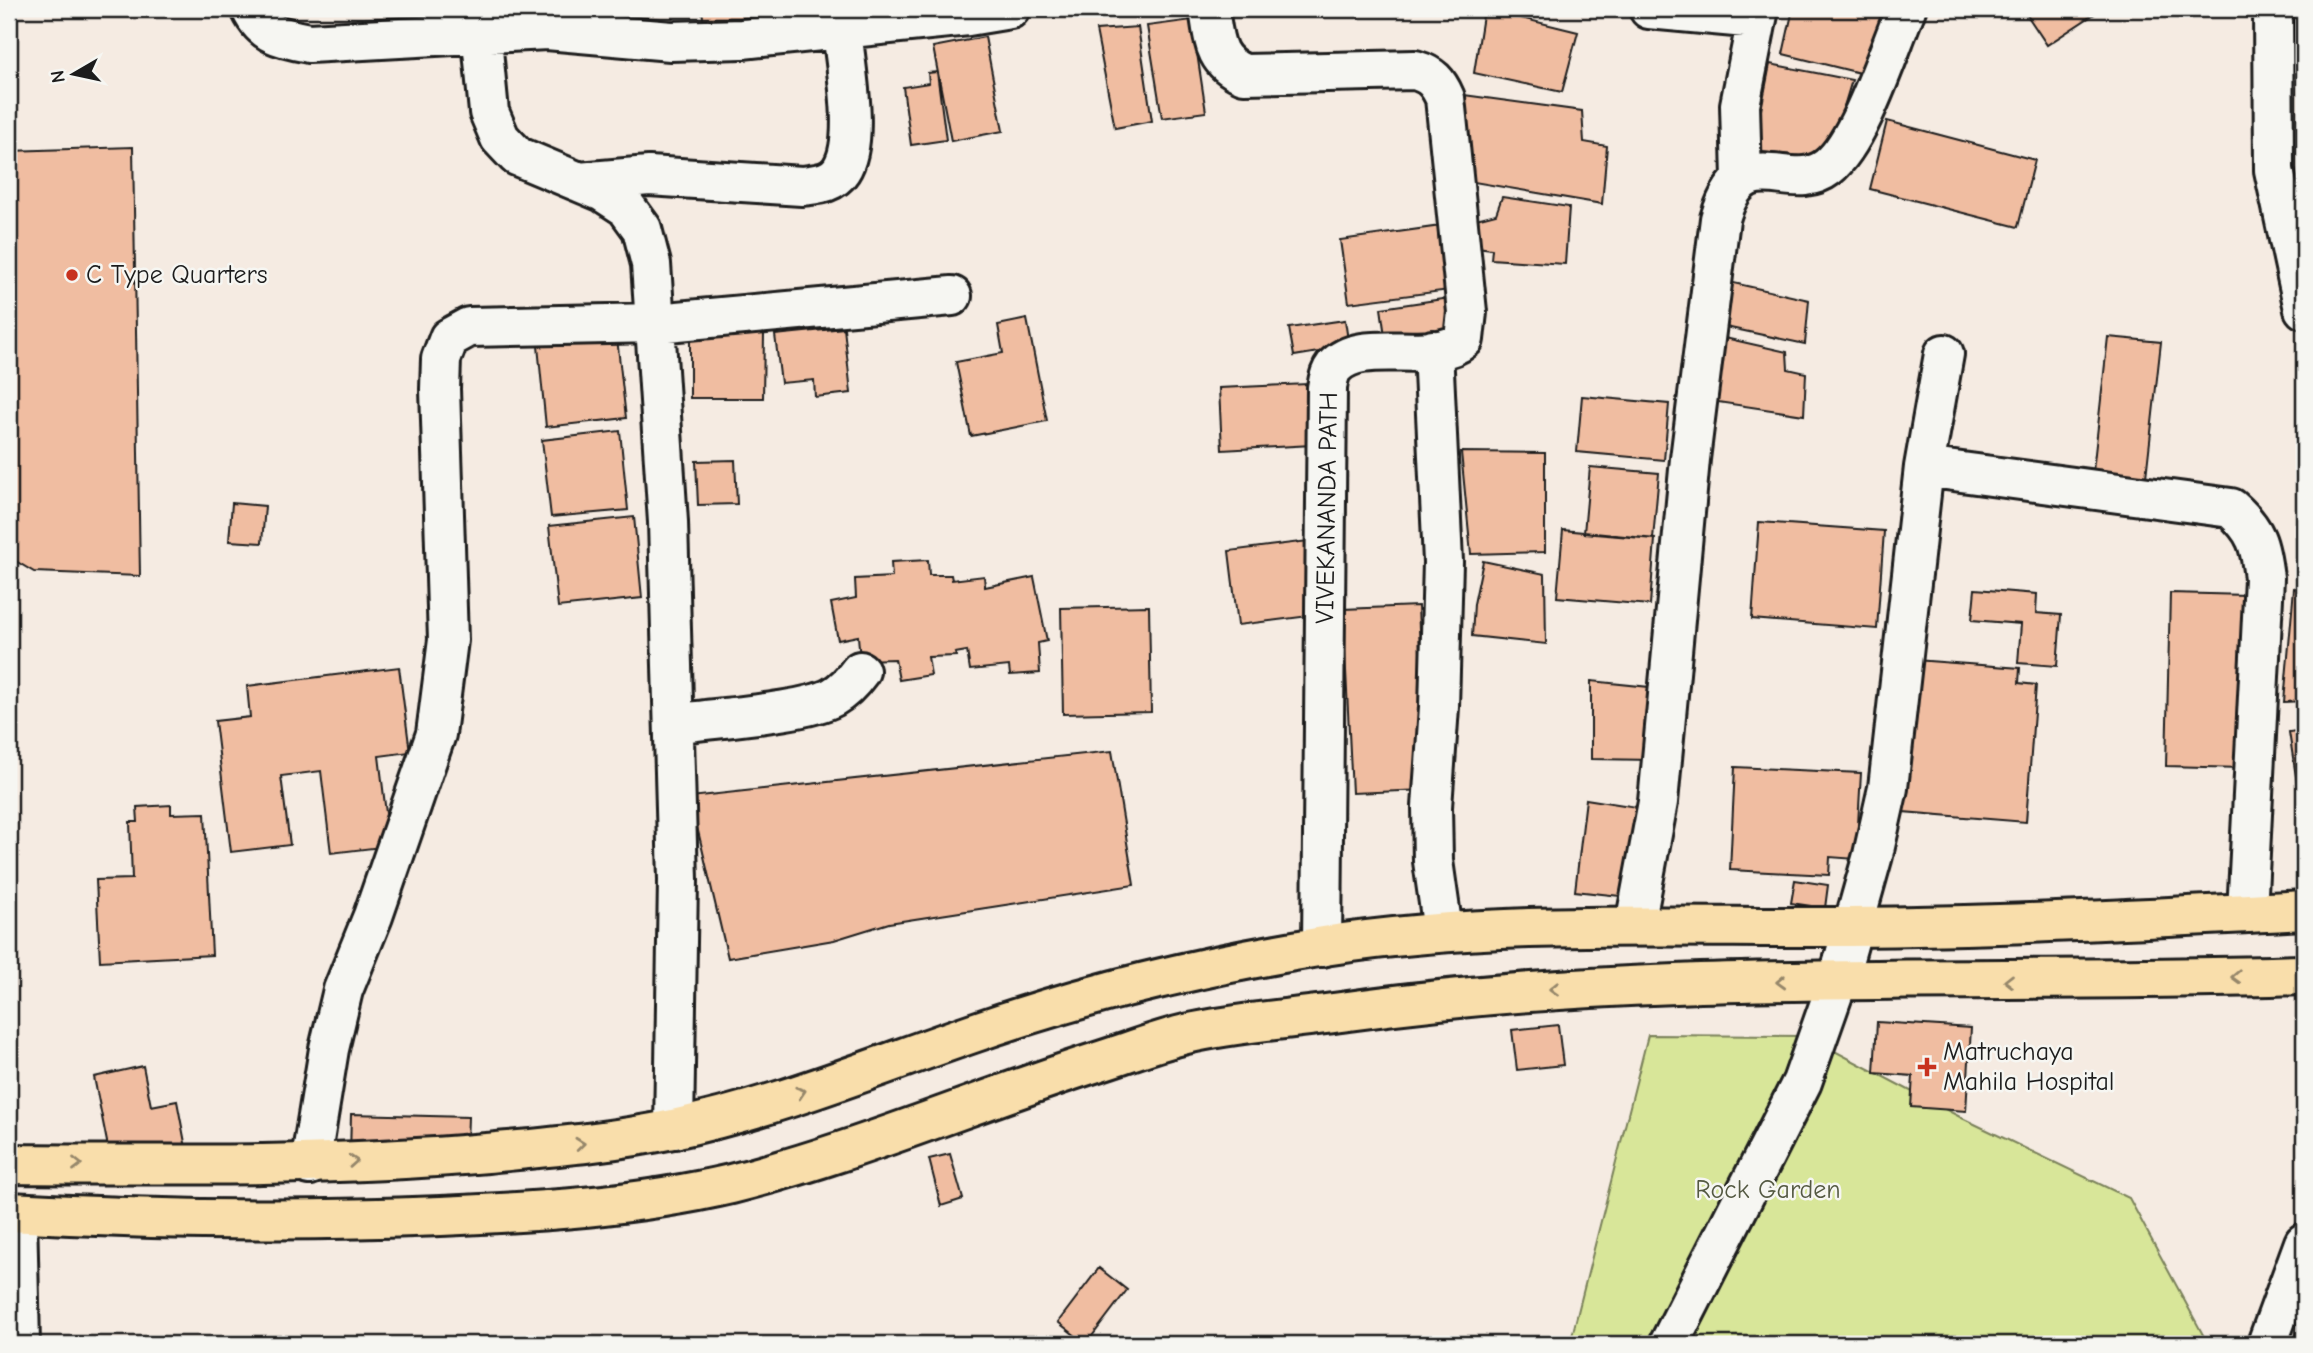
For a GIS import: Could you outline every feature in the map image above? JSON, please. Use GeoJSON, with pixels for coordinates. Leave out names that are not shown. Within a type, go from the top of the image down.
{"type":"FeatureCollection","features":[{"type":"Feature","properties":{"kind":"main road"},"geometry":{"type":"LineString","coordinates":[[9,1164],[310,1165],[429,1158],[590,1143],[674,1129],[756,1107],[1067,1002],[1155,979],[1322,947],[1443,931],[1636,925],[1850,927],[2112,921],[2304,910]]}},
{"type":"Feature","properties":{"kind":"main road"},"geometry":{"type":"LineString","coordinates":[[13,1212],[95,1217],[314,1220],[509,1213],[622,1202],[729,1184],[821,1157],[995,1094],[1187,1034],[1392,1005],[1538,989],[1838,980],[2063,981],[2304,975]]}},
{"type":"Feature","properties":{"kind":"street"},"geometry":{"type":"LineString","coordinates":[[251,9],[258,23],[275,36],[309,43],[480,21],[671,41],[741,39],[864,21],[1010,9]]}},
{"type":"Feature","properties":{"kind":"street","name":"VIVEKANANDA PATH"},"geometry":{"type":"LineString","coordinates":[[1209,9],[1220,57],[1229,68],[1244,74],[1398,69],[1429,74],[1439,84],[1445,98],[1468,326],[1464,339],[1457,345],[1433,350],[1362,354],[1344,359],[1332,369],[1326,388],[1322,947]]}},
{"type":"Feature","properties":{"kind":"street"},"geometry":{"type":"LineString","coordinates":[[1649,9],[1758,14],[1740,105],[1742,179]]}},
{"type":"Feature","properties":{"kind":"street"},"geometry":{"type":"LineString","coordinates":[[1636,925],[1658,802],[1690,459],[1720,219],[1727,195],[1742,179],[1761,173],[1803,175],[1826,169],[1845,149],[1854,131],[1906,9]]}},
{"type":"Feature","properties":{"kind":"street"},"geometry":{"type":"LineString","coordinates":[[2273,9],[2274,170],[2304,309]]}},
{"type":"Feature","properties":{"kind":"street"},"geometry":{"type":"LineString","coordinates":[[480,21],[489,112],[500,138],[517,156],[626,207],[642,229],[652,264],[668,522],[678,880],[674,1129]]}},
{"type":"Feature","properties":{"kind":"street"},"geometry":{"type":"LineString","coordinates":[[579,183],[649,176],[802,186],[826,183],[840,172],[848,155],[864,21]]}},
{"type":"Feature","properties":{"kind":"street"},"geometry":{"type":"LineString","coordinates":[[310,1165],[329,1049],[343,990],[373,916],[436,734],[448,640],[440,389],[441,359],[449,338],[470,327],[656,323],[952,296]]}},
{"type":"Feature","properties":{"kind":"street"},"geometry":{"type":"LineString","coordinates":[[1433,350],[1443,562],[1433,861],[1443,931]]}},
{"type":"Feature","properties":{"kind":"street"},"geometry":{"type":"LineString","coordinates":[[1669,1344],[1802,1082],[1838,980],[1850,927],[1873,855],[1888,788],[1924,467],[1944,354]]}},
{"type":"Feature","properties":{"kind":"street"},"geometry":{"type":"LineString","coordinates":[[1924,467],[2231,508],[2250,525],[2260,548],[2264,578],[2247,913]]}},
{"type":"Feature","properties":{"kind":"street"},"geometry":{"type":"LineString","coordinates":[[674,724],[806,705],[830,698],[846,689],[860,671]]}},
{"type":"Feature","properties":{"kind":"street"},"geometry":{"type":"LineString","coordinates":[[13,1212],[20,1344]]}},
{"type":"Feature","properties":{"kind":"street"},"geometry":{"type":"LineString","coordinates":[[2267,1344],[2304,1242]]}},
{"type":"Feature","properties":{"kind":"green space","name":"Rock Garden"},"geometry":{"type":"Polygon","coordinates":[[[1648,1035],[1806,1036],[1962,1118],[2129,1198],[2208,1344],[1570,1344],[1648,1035]]]}},
{"type":"Feature","properties":{"kind":"building"},"geometry":{"type":"Polygon","coordinates":[[[702,9],[757,9],[759,20],[704,27],[702,9]]]}},
{"type":"Feature","properties":{"kind":"building"},"geometry":{"type":"Polygon","coordinates":[[[765,9],[815,9],[816,18],[767,23],[765,9]]]}},
{"type":"Feature","properties":{"kind":"building"},"geometry":{"type":"Polygon","coordinates":[[[1484,9],[1578,32],[1562,92],[1474,73],[1484,9]]]}},
{"type":"Feature","properties":{"kind":"building"},"geometry":{"type":"Polygon","coordinates":[[[1793,9],[1859,9],[1882,15],[1872,76],[1783,54],[1793,9]]]}},
{"type":"Feature","properties":{"kind":"building"},"geometry":{"type":"Polygon","coordinates":[[[2023,9],[2102,9],[2047,45],[2023,9]]]}},
{"type":"Feature","properties":{"kind":"building"},"geometry":{"type":"Polygon","coordinates":[[[1192,20],[1206,112],[1162,118],[1147,26],[1192,20]]]}},
{"type":"Feature","properties":{"kind":"building"},"geometry":{"type":"Polygon","coordinates":[[[1138,27],[1152,121],[1115,128],[1096,30],[1138,27]]]}},
{"type":"Feature","properties":{"kind":"building"},"geometry":{"type":"Polygon","coordinates":[[[985,37],[1003,131],[951,141],[933,47],[985,37]]]}},
{"type":"Feature","properties":{"kind":"building"},"geometry":{"type":"Polygon","coordinates":[[[1770,64],[1852,80],[1828,159],[1753,151],[1770,64]]]}},
{"type":"Feature","properties":{"kind":"building"},"geometry":{"type":"Polygon","coordinates":[[[937,72],[946,140],[911,145],[903,87],[929,83],[928,73],[937,72]]]}},
{"type":"Feature","properties":{"kind":"building"},"geometry":{"type":"Polygon","coordinates":[[[1464,95],[1582,111],[1584,142],[1607,146],[1602,204],[1468,181],[1464,95]]]}},
{"type":"Feature","properties":{"kind":"building"},"geometry":{"type":"Polygon","coordinates":[[[1887,121],[2035,160],[2018,227],[1870,189],[1887,121]]]}},
{"type":"Feature","properties":{"kind":"building","name":"C Type Quarters"},"geometry":{"type":"Polygon","coordinates":[[[133,147],[140,576],[34,572],[14,560],[9,399],[9,151],[133,147]]]}},
{"type":"Feature","properties":{"kind":"building"},"geometry":{"type":"Polygon","coordinates":[[[1502,197],[1569,207],[1565,264],[1491,259],[1492,249],[1477,247],[1476,219],[1496,214],[1502,197]]]}},
{"type":"Feature","properties":{"kind":"building"},"geometry":{"type":"Polygon","coordinates":[[[1441,226],[1450,290],[1349,303],[1340,240],[1441,226]]]}},
{"type":"Feature","properties":{"kind":"building"},"geometry":{"type":"Polygon","coordinates":[[[1729,282],[1809,300],[1805,344],[1721,326],[1729,282]]]}},
{"type":"Feature","properties":{"kind":"building"},"geometry":{"type":"Polygon","coordinates":[[[1450,298],[1456,340],[1387,350],[1381,308],[1450,298]]]}},
{"type":"Feature","properties":{"kind":"building"},"geometry":{"type":"Polygon","coordinates":[[[1027,319],[1047,421],[971,436],[956,362],[1003,353],[998,325],[1027,319]]]}},
{"type":"Feature","properties":{"kind":"building"},"geometry":{"type":"Polygon","coordinates":[[[1345,320],[1349,347],[1294,356],[1289,328],[1345,320]]]}},
{"type":"Feature","properties":{"kind":"building"},"geometry":{"type":"Polygon","coordinates":[[[844,328],[851,393],[815,397],[814,380],[781,383],[775,335],[844,328]]]}},
{"type":"Feature","properties":{"kind":"building"},"geometry":{"type":"Polygon","coordinates":[[[690,334],[764,334],[763,398],[690,398],[690,334]]]}},
{"type":"Feature","properties":{"kind":"building"},"geometry":{"type":"Polygon","coordinates":[[[1716,336],[1787,352],[1788,369],[1806,373],[1804,415],[1711,401],[1716,336]]]}},
{"type":"Feature","properties":{"kind":"building"},"geometry":{"type":"Polygon","coordinates":[[[2108,337],[2161,342],[2146,477],[2093,471],[2108,337]]]}},
{"type":"Feature","properties":{"kind":"building"},"geometry":{"type":"Polygon","coordinates":[[[617,338],[626,418],[546,427],[538,346],[617,338]]]}},
{"type":"Feature","properties":{"kind":"building"},"geometry":{"type":"Polygon","coordinates":[[[1308,384],[1312,445],[1222,450],[1219,388],[1308,384]]]}},
{"type":"Feature","properties":{"kind":"building"},"geometry":{"type":"Polygon","coordinates":[[[1582,396],[1669,404],[1664,460],[1577,452],[1582,396]]]}},
{"type":"Feature","properties":{"kind":"building"},"geometry":{"type":"Polygon","coordinates":[[[620,431],[628,510],[551,517],[542,440],[620,431]]]}},
{"type":"Feature","properties":{"kind":"building"},"geometry":{"type":"Polygon","coordinates":[[[1461,452],[1545,453],[1545,552],[1471,554],[1461,452]]]}},
{"type":"Feature","properties":{"kind":"building"},"geometry":{"type":"Polygon","coordinates":[[[735,460],[737,504],[698,505],[696,461],[735,460]]]}},
{"type":"Feature","properties":{"kind":"building"},"geometry":{"type":"Polygon","coordinates":[[[1590,467],[1659,473],[1653,539],[1584,533],[1590,467]]]}},
{"type":"Feature","properties":{"kind":"building"},"geometry":{"type":"Polygon","coordinates":[[[232,503],[265,506],[262,543],[229,541],[232,503]]]}},
{"type":"Feature","properties":{"kind":"building"},"geometry":{"type":"Polygon","coordinates":[[[634,517],[642,598],[558,607],[549,526],[634,517]]]}},
{"type":"Feature","properties":{"kind":"building"},"geometry":{"type":"Polygon","coordinates":[[[1759,522],[1884,531],[1877,629],[1752,619],[1759,522]]]}},
{"type":"Feature","properties":{"kind":"building"},"geometry":{"type":"Polygon","coordinates":[[[1563,530],[1655,539],[1650,605],[1557,597],[1563,530]]]}},
{"type":"Feature","properties":{"kind":"building"},"geometry":{"type":"Polygon","coordinates":[[[1308,541],[1317,615],[1238,625],[1229,551],[1308,541]]]}},
{"type":"Feature","properties":{"kind":"building"},"geometry":{"type":"Polygon","coordinates":[[[928,560],[929,575],[951,575],[952,580],[984,576],[985,587],[1034,577],[1047,641],[1038,643],[1040,673],[1010,675],[1009,666],[970,670],[967,651],[955,653],[956,656],[928,657],[931,675],[899,680],[895,659],[860,660],[858,636],[838,640],[831,603],[856,598],[855,579],[892,577],[891,562],[928,560]]]}},
{"type":"Feature","properties":{"kind":"building"},"geometry":{"type":"Polygon","coordinates":[[[1483,561],[1545,574],[1546,644],[1472,636],[1474,604],[1483,561]]]}},
{"type":"Feature","properties":{"kind":"building"},"geometry":{"type":"Polygon","coordinates":[[[2294,588],[2304,592],[2304,701],[2284,702],[2294,588]]]}},
{"type":"Feature","properties":{"kind":"building"},"geometry":{"type":"Polygon","coordinates":[[[1975,589],[2037,594],[2036,613],[2061,615],[2057,666],[2018,663],[2021,624],[1972,620],[1975,589]]]}},
{"type":"Feature","properties":{"kind":"building"},"geometry":{"type":"Polygon","coordinates":[[[2170,593],[2247,595],[2243,768],[2166,766],[2170,593]]]}},
{"type":"Feature","properties":{"kind":"building"},"geometry":{"type":"Polygon","coordinates":[[[1149,606],[1151,712],[1063,714],[1061,608],[1149,606]]]}},
{"type":"Feature","properties":{"kind":"building"},"geometry":{"type":"Polygon","coordinates":[[[1418,606],[1426,790],[1352,793],[1343,609],[1418,606]]]}},
{"type":"Feature","properties":{"kind":"building"},"geometry":{"type":"Polygon","coordinates":[[[1915,660],[2020,668],[2019,683],[2036,685],[2026,822],[1903,812],[1915,660]]]}},
{"type":"Feature","properties":{"kind":"building"},"geometry":{"type":"Polygon","coordinates":[[[399,667],[410,752],[379,756],[390,846],[331,853],[321,771],[281,776],[290,845],[231,852],[215,721],[250,717],[247,686],[399,667]]]}},
{"type":"Feature","properties":{"kind":"building"},"geometry":{"type":"Polygon","coordinates":[[[1591,681],[1659,688],[1654,760],[1591,759],[1591,681]]]}},
{"type":"Feature","properties":{"kind":"building"},"geometry":{"type":"Polygon","coordinates":[[[2304,730],[2304,827],[2289,732],[2304,730]]]}},
{"type":"Feature","properties":{"kind":"building"},"geometry":{"type":"Polygon","coordinates":[[[1112,751],[1134,885],[889,923],[834,940],[728,958],[690,797],[1112,751]]]}},
{"type":"Feature","properties":{"kind":"building"},"geometry":{"type":"Polygon","coordinates":[[[1735,767],[1861,773],[1856,859],[1830,857],[1829,875],[1730,870],[1735,767]]]}},
{"type":"Feature","properties":{"kind":"building"},"geometry":{"type":"Polygon","coordinates":[[[1586,799],[1643,808],[1629,897],[1575,891],[1586,799]]]}},
{"type":"Feature","properties":{"kind":"building"},"geometry":{"type":"Polygon","coordinates":[[[171,805],[171,814],[205,813],[212,955],[100,961],[96,880],[132,879],[130,822],[138,822],[137,807],[171,805]]]}},
{"type":"Feature","properties":{"kind":"building"},"geometry":{"type":"Polygon","coordinates":[[[1795,880],[1828,885],[1825,908],[1791,903],[1795,880]]]}},
{"type":"Feature","properties":{"kind":"building"},"geometry":{"type":"Polygon","coordinates":[[[1877,1022],[1971,1028],[1966,1111],[1911,1107],[1913,1076],[1874,1073],[1877,1022]]]}},
{"type":"Feature","properties":{"kind":"building"},"geometry":{"type":"Polygon","coordinates":[[[1558,1025],[1563,1065],[1517,1070],[1512,1030],[1558,1025]]]}},
{"type":"Feature","properties":{"kind":"building"},"geometry":{"type":"Polygon","coordinates":[[[143,1066],[151,1106],[177,1101],[186,1148],[111,1162],[94,1077],[143,1066]]]}},
{"type":"Feature","properties":{"kind":"building"},"geometry":{"type":"Polygon","coordinates":[[[351,1114],[468,1117],[467,1143],[350,1157],[351,1114]]]}},
{"type":"Feature","properties":{"kind":"building"},"geometry":{"type":"Polygon","coordinates":[[[950,1154],[963,1199],[941,1206],[929,1159],[950,1154]]]}},
{"type":"Feature","properties":{"kind":"building"},"geometry":{"type":"Polygon","coordinates":[[[1099,1268],[1127,1290],[1086,1344],[1058,1322],[1099,1268]]]}},
{"type":"Feature","properties":{"kind":"place","name":"C Type Quarters"},"geometry":{"type":"Point","coordinates":[72,275]}},
{"type":"Feature","properties":{"kind":"place","name":"Matruchaya Mahila Hospital"},"geometry":{"type":"Point","coordinates":[1927,1067]}}]}
